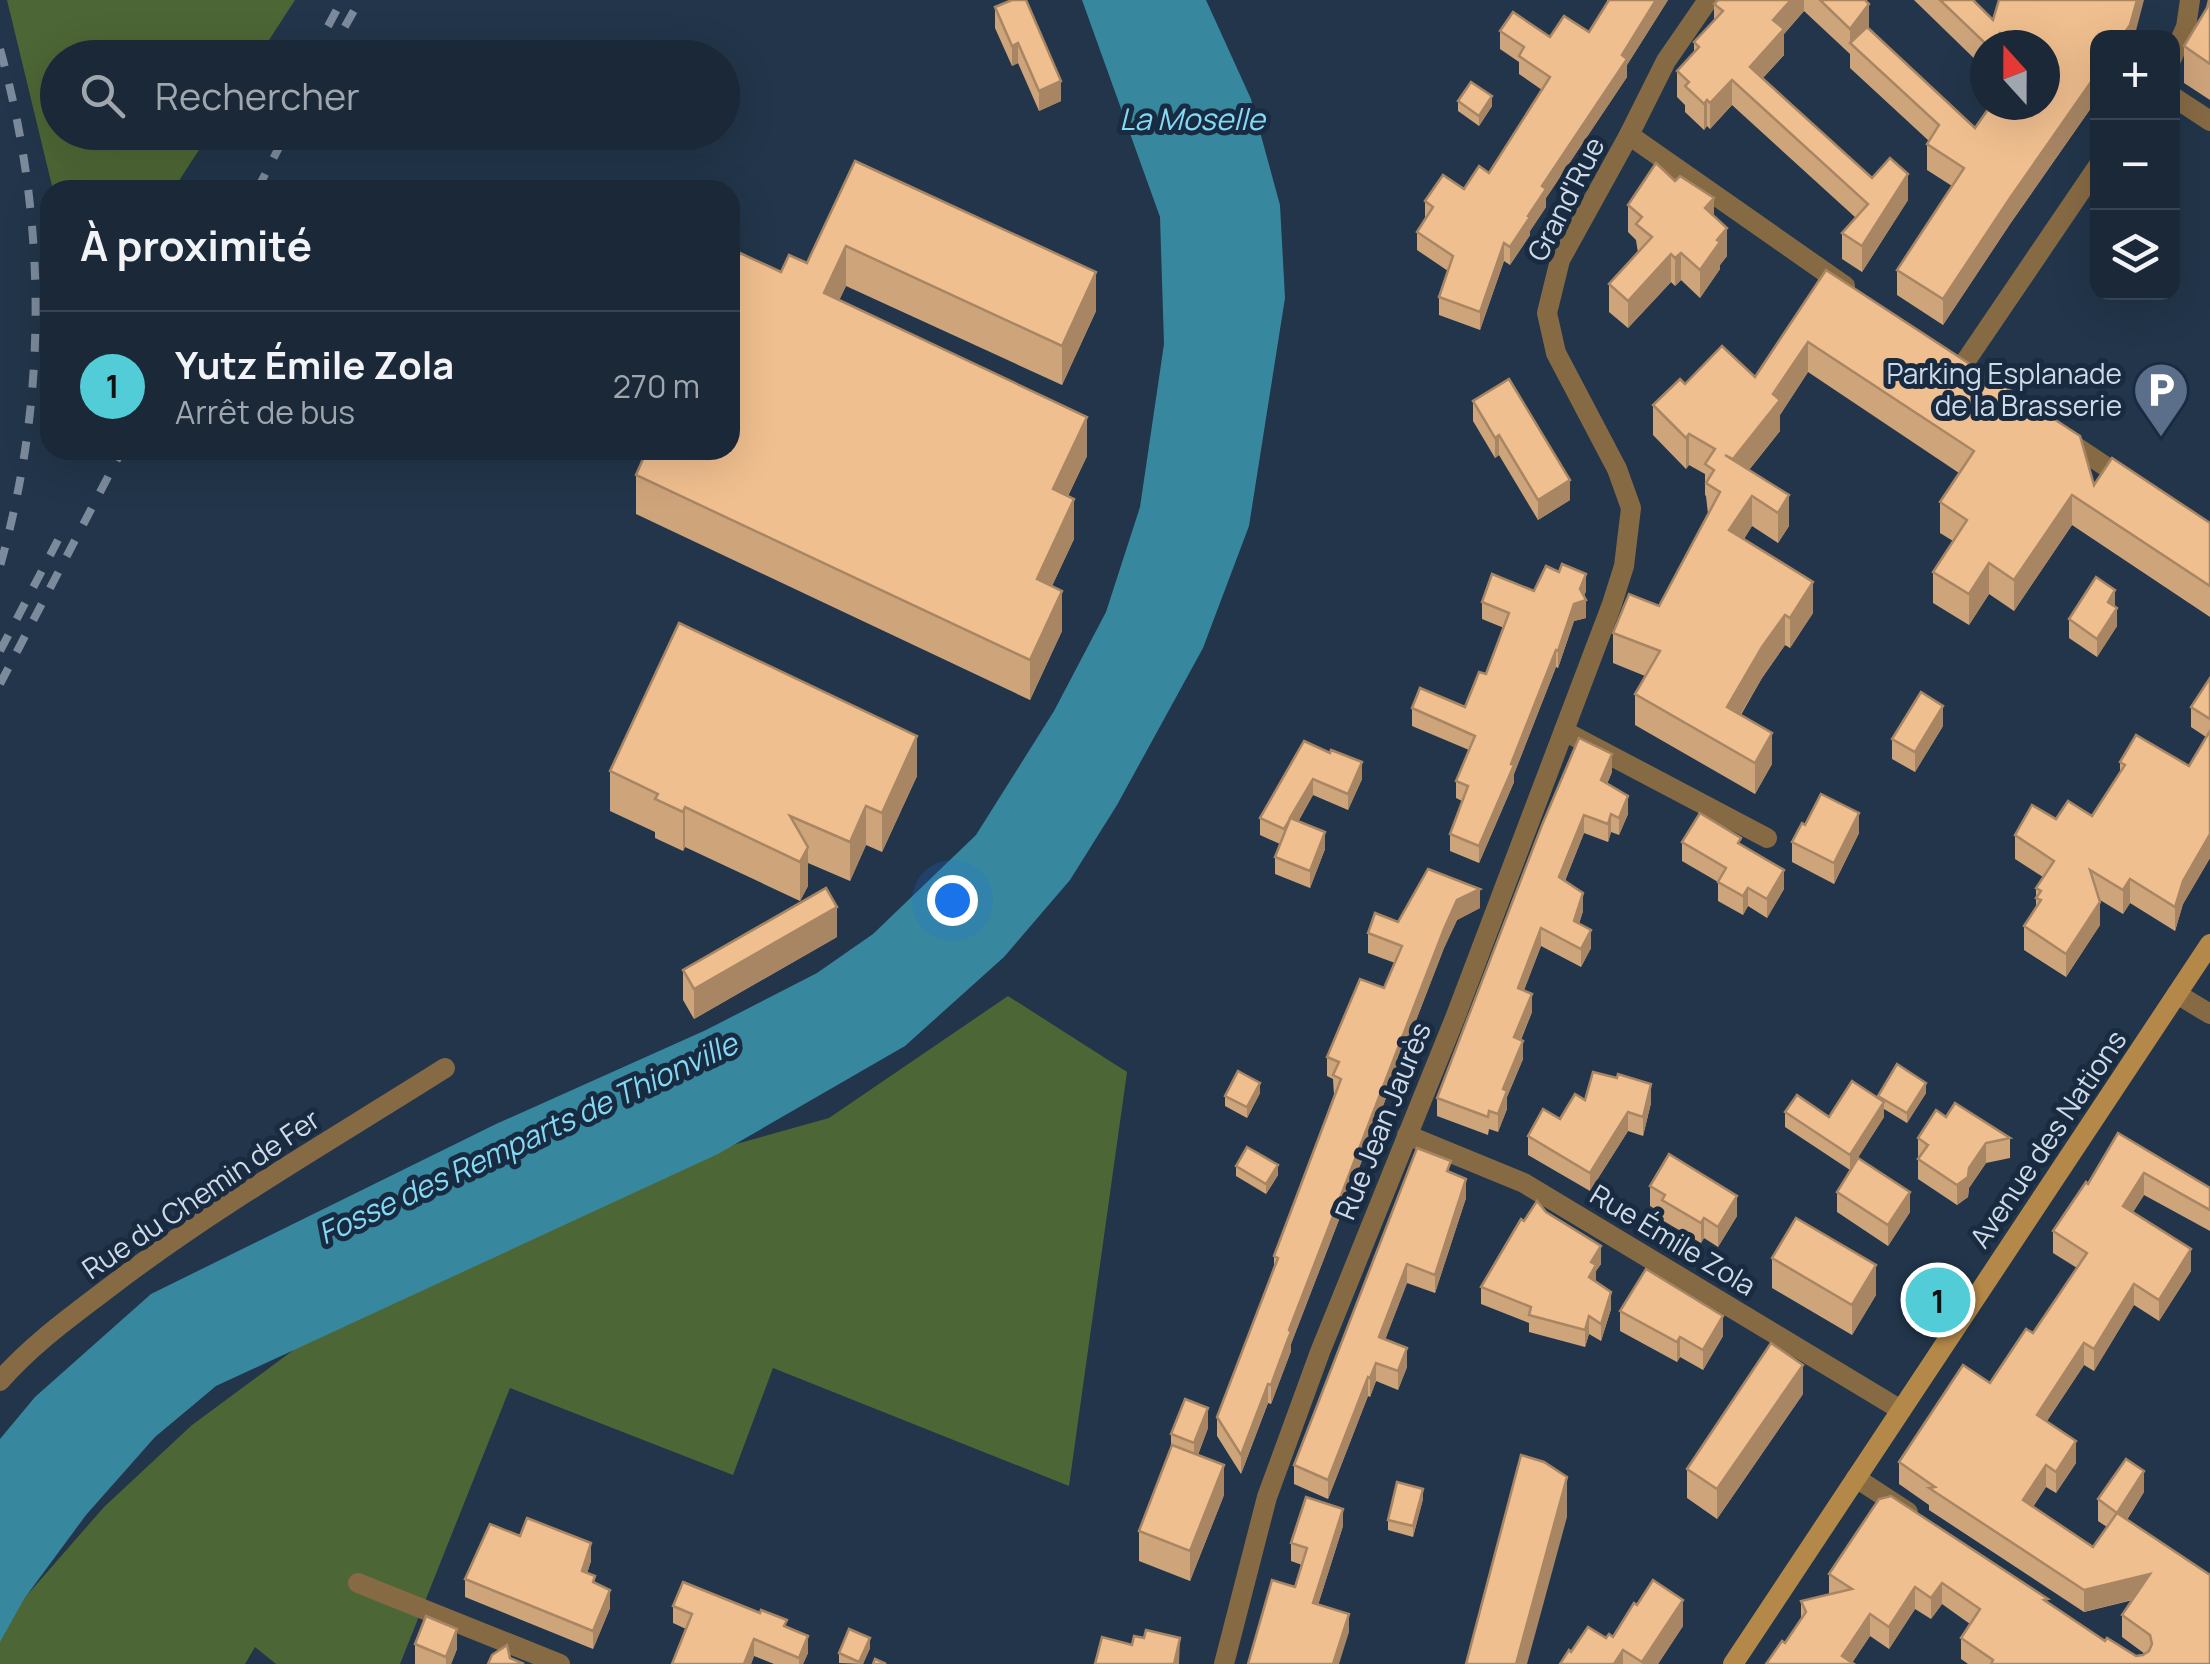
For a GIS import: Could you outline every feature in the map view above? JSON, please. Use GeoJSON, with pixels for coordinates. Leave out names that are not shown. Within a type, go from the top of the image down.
{"type":"FeatureCollection","features":[{"type":"Feature","properties":{"kind":"main road","name":"Avenue des Nations"},"geometry":{"type":"LineString","coordinates":[[1733,1664],[2210,944]]}},
{"type":"Feature","properties":{"kind":"street","name":"Grand'Rue"},"geometry":{"type":"LineString","coordinates":[[1612,604],[1624,566],[1631,508],[1616,468],[1556,353],[1547,313],[1560,260],[1666,61],[1708,0]]}},
{"type":"Feature","properties":{"kind":"street"},"geometry":{"type":"LineString","coordinates":[[2180,40],[2190,0]]}},
{"type":"Feature","properties":{"kind":"street"},"geometry":{"type":"LineString","coordinates":[[2180,101],[2210,121]]}},
{"type":"Feature","properties":{"kind":"street"},"geometry":{"type":"LineString","coordinates":[[1629,135],[1867,302]]}},
{"type":"Feature","properties":{"kind":"street"},"geometry":{"type":"LineString","coordinates":[[1998,394],[1953,362],[2090,177]]}},
{"type":"Feature","properties":{"kind":"street"},"geometry":{"type":"LineString","coordinates":[[2047,426],[2145,492]]}},
{"type":"Feature","properties":{"kind":"street","name":"Rue Jean Jaurès"},"geometry":{"type":"LineString","coordinates":[[1224,1664],[1267,1497],[1320,1352],[1612,604]]}},
{"type":"Feature","properties":{"kind":"street"},"geometry":{"type":"LineString","coordinates":[[1564,730],[1767,838]]}},
{"type":"Feature","properties":{"kind":"street"},"geometry":{"type":"LineString","coordinates":[[2177,994],[2210,1014]]}},
{"type":"Feature","properties":{"kind":"street","name":"Rue du Chemin de Fer"},"geometry":{"type":"LineString","coordinates":[[0,1381],[61,1324],[166,1244],[445,1068]]}},
{"type":"Feature","properties":{"kind":"street","name":"Rue Émile Zola"},"geometry":{"type":"LineString","coordinates":[[1407,1135],[1524,1183],[1901,1410]]}},
{"type":"Feature","properties":{"kind":"street"},"geometry":{"type":"LineString","coordinates":[[1856,1478],[1922,1521]]}},
{"type":"Feature","properties":{"kind":"street"},"geometry":{"type":"LineString","coordinates":[[358,1582],[560,1664]]}},
{"type":"Feature","properties":{"kind":"green space"},"geometry":{"type":"Polygon","coordinates":[[[7,0],[295,0],[269,40],[40,40],[40,136],[7,0]]]}},
{"type":"Feature","properties":{"kind":"green space"},"geometry":{"type":"Polygon","coordinates":[[[43,150],[199,150],[179,180],[51,180],[43,150]]]}},
{"type":"Feature","properties":{"kind":"green space"},"geometry":{"type":"Polygon","coordinates":[[[1008,996],[1127,1072],[1069,1486],[773,1368],[733,1475],[510,1388],[400,1664],[276,1664],[255,1647],[245,1664],[0,1664],[0,1626],[104,1507],[192,1425],[307,1340],[679,1160],[829,1118],[1008,996]]]}},
{"type":"Feature","properties":{"kind":"water","name":"La Moselle"},"geometry":{"type":"Polygon","coordinates":[[[1082,0],[1206,0],[1251,99],[1280,205],[1285,298],[1249,526],[1203,648],[1117,805],[1070,880],[1004,957],[905,1046],[718,1154],[216,1386],[155,1437],[86,1515],[24,1599],[0,1642],[0,1439],[35,1397],[151,1294],[496,1124],[706,1030],[817,973],[873,934],[976,835],[1054,711],[1106,612],[1140,507],[1164,344],[1160,217],[1082,0]]]}},
{"type":"Feature","properties":{"kind":"building"},"geometry":{"type":"Polygon","coordinates":[[[1012,0],[1026,0],[1061,81],[1039,91],[1018,43],[1012,46],[995,7],[1012,0]]]}},
{"type":"Feature","properties":{"kind":"building"},"geometry":{"type":"Polygon","coordinates":[[[1609,0],[1656,0],[1622,55],[1627,59],[1542,186],[1546,189],[1530,217],[1510,247],[1504,243],[1480,312],[1439,297],[1453,256],[1417,232],[1433,207],[1425,201],[1443,175],[1464,189],[1479,166],[1489,173],[1550,77],[1519,56],[1524,47],[1500,31],[1513,12],[1550,37],[1564,16],[1589,32],[1609,0]]]}},
{"type":"Feature","properties":{"kind":"building"},"geometry":{"type":"Polygon","coordinates":[[[1718,0],[1791,0],[1773,20],[1784,29],[1750,67],[1872,178],[1890,158],[1908,174],[1862,246],[1842,233],[1868,204],[1732,80],[1710,103],[1707,100],[1704,104],[1685,86],[1689,82],[1677,71],[1699,47],[1694,42],[1723,11],[1714,4],[1718,0]]]}},
{"type":"Feature","properties":{"kind":"building"},"geometry":{"type":"Polygon","coordinates":[[[1820,0],[1865,0],[1869,4],[1850,29],[1820,0]]]}},
{"type":"Feature","properties":{"kind":"building"},"geometry":{"type":"Polygon","coordinates":[[[1940,0],[1973,0],[1993,20],[1999,0],[2137,0],[2127,30],[2090,30],[2090,83],[1943,299],[1897,270],[1964,168],[1927,144],[1939,125],[1850,43],[1867,27],[1975,128],[1981,120],[2060,120],[2060,30],[1971,30],[1940,0]]]}},
{"type":"Feature","properties":{"kind":"building"},"geometry":{"type":"Polygon","coordinates":[[[2210,0],[2210,64],[2184,46],[2210,0]]]}},
{"type":"Feature","properties":{"kind":"building"},"geometry":{"type":"Polygon","coordinates":[[[1471,82],[1492,96],[1479,116],[1458,101],[1471,82]]]}},
{"type":"Feature","properties":{"kind":"building"},"geometry":{"type":"Polygon","coordinates":[[[855,161],[1096,272],[1062,346],[846,246],[824,293],[1087,417],[1053,489],[1074,499],[1037,579],[1062,591],[1030,660],[636,475],[643,460],[740,460],[740,253],[781,272],[789,255],[807,263],[855,161]]]}},
{"type":"Feature","properties":{"kind":"building"},"geometry":{"type":"Polygon","coordinates":[[[1656,163],[1675,181],[1680,176],[1714,198],[1705,208],[1727,228],[1700,270],[1681,253],[1675,258],[1671,254],[1628,301],[1609,284],[1652,237],[1636,224],[1642,217],[1628,205],[1656,163]]]}},
{"type":"Feature","properties":{"kind":"building"},"geometry":{"type":"Polygon","coordinates":[[[1826,270],[2080,436],[2094,485],[2112,458],[2210,523],[2210,586],[2072,495],[2014,580],[1989,563],[1969,594],[1933,572],[1967,520],[1940,502],[1974,451],[1808,342],[1773,394],[1780,400],[1733,459],[1725,455],[1789,495],[1778,513],[1752,496],[1729,530],[1813,582],[1790,618],[1785,615],[1762,647],[1727,707],[1772,733],[1755,763],[1635,694],[1660,651],[1613,633],[1629,594],[1659,606],[1720,492],[1706,483],[1714,470],[1705,464],[1715,449],[1689,434],[1686,438],[1653,405],[1680,379],[1685,384],[1722,346],[1755,377],[1826,270]]]}},
{"type":"Feature","properties":{"kind":"building"},"geometry":{"type":"Polygon","coordinates":[[[1509,379],[1570,480],[1538,500],[1499,435],[1495,438],[1473,401],[1509,379]]]}},
{"type":"Feature","properties":{"kind":"building"},"geometry":{"type":"Polygon","coordinates":[[[1562,564],[1586,574],[1580,589],[1586,600],[1574,604],[1479,846],[1450,834],[1468,786],[1456,781],[1475,736],[1412,708],[1420,688],[1465,707],[1479,672],[1486,674],[1509,613],[1482,602],[1492,574],[1534,591],[1546,566],[1559,572],[1562,564]]]}},
{"type":"Feature","properties":{"kind":"building"},"geometry":{"type":"Polygon","coordinates":[[[2096,577],[2115,590],[2108,602],[2117,608],[2097,639],[2069,619],[2096,577]]]}},
{"type":"Feature","properties":{"kind":"building"},"geometry":{"type":"Polygon","coordinates":[[[679,623],[917,736],[882,813],[866,806],[850,842],[790,816],[808,847],[800,862],[685,807],[683,812],[655,799],[658,794],[610,771],[679,623]]]}},
{"type":"Feature","properties":{"kind":"building"},"geometry":{"type":"Polygon","coordinates":[[[2210,678],[2210,719],[2191,707],[2210,678]]]}},
{"type":"Feature","properties":{"kind":"building"},"geometry":{"type":"Polygon","coordinates":[[[1921,692],[1943,706],[1915,752],[1892,739],[1921,692]]]}},
{"type":"Feature","properties":{"kind":"building"},"geometry":{"type":"Polygon","coordinates":[[[2210,731],[2210,834],[2183,881],[2175,907],[2130,879],[2123,890],[2090,870],[2100,902],[2066,954],[2024,926],[2041,900],[2036,898],[2041,891],[2036,888],[2054,861],[2015,835],[2032,805],[2056,819],[2068,801],[2092,816],[2125,765],[2120,762],[2136,735],[2189,766],[2210,731]]]}},
{"type":"Feature","properties":{"kind":"building"},"geometry":{"type":"Polygon","coordinates":[[[1579,738],[1612,754],[1601,780],[1628,796],[1619,818],[1611,814],[1608,824],[1584,815],[1559,877],[1583,893],[1574,921],[1591,930],[1581,949],[1541,928],[1518,988],[1532,994],[1514,1037],[1523,1041],[1503,1089],[1507,1091],[1498,1114],[1489,1111],[1488,1117],[1437,1098],[1579,738]]]}},
{"type":"Feature","properties":{"kind":"building"},"geometry":{"type":"Polygon","coordinates":[[[1304,741],[1362,762],[1348,794],[1313,779],[1290,818],[1325,832],[1310,871],[1275,857],[1290,819],[1284,829],[1260,818],[1304,741]]]}},
{"type":"Feature","properties":{"kind":"building"},"geometry":{"type":"Polygon","coordinates":[[[1821,794],[1859,813],[1834,863],[1792,842],[1821,794]]]}},
{"type":"Feature","properties":{"kind":"building"},"geometry":{"type":"Polygon","coordinates":[[[1700,813],[1741,838],[1738,843],[1784,870],[1767,899],[1748,888],[1743,896],[1718,882],[1726,868],[1682,842],[1700,813]]]}},
{"type":"Feature","properties":{"kind":"building"},"geometry":{"type":"Polygon","coordinates":[[[1428,869],[1480,889],[1457,900],[1444,929],[1241,1455],[1217,1417],[1341,1079],[1333,1075],[1339,1062],[1327,1057],[1360,979],[1384,988],[1402,946],[1368,933],[1375,913],[1398,922],[1428,869]]]}},
{"type":"Feature","properties":{"kind":"building"},"geometry":{"type":"Polygon","coordinates":[[[826,888],[837,907],[694,989],[683,970],[826,888]]]}},
{"type":"Feature","properties":{"kind":"building"},"geometry":{"type":"Polygon","coordinates":[[[1897,1064],[1926,1083],[1907,1113],[1878,1096],[1897,1064]]]}},
{"type":"Feature","properties":{"kind":"building"},"geometry":{"type":"Polygon","coordinates":[[[1238,1071],[1260,1083],[1247,1107],[1225,1096],[1238,1071]]]}},
{"type":"Feature","properties":{"kind":"building"},"geometry":{"type":"Polygon","coordinates":[[[1593,1072],[1617,1078],[1618,1074],[1651,1084],[1643,1117],[1628,1112],[1590,1173],[1528,1136],[1543,1109],[1560,1119],[1575,1094],[1585,1100],[1593,1072]]]}},
{"type":"Feature","properties":{"kind":"building"},"geometry":{"type":"Polygon","coordinates":[[[1852,1081],[1884,1102],[1850,1155],[1785,1112],[1797,1095],[1829,1117],[1852,1081]]]}},
{"type":"Feature","properties":{"kind":"building"},"geometry":{"type":"Polygon","coordinates":[[[1955,1103],[2010,1138],[1986,1143],[1969,1168],[1968,1177],[1957,1185],[1918,1159],[1928,1145],[1918,1138],[1936,1110],[1946,1117],[1955,1103]]]}},
{"type":"Feature","properties":{"kind":"building"},"geometry":{"type":"Polygon","coordinates":[[[2118,1133],[2210,1188],[2210,1210],[2144,1173],[2123,1206],[2191,1249],[2159,1300],[2134,1284],[2094,1349],[2084,1343],[2037,1415],[2076,1441],[2056,1472],[2046,1465],[2023,1500],[2093,1547],[2117,1513],[2210,1575],[2210,1664],[1991,1664],[1993,1660],[1961,1638],[1980,1609],[1942,1583],[1931,1598],[1915,1587],[1889,1627],[1870,1614],[1842,1656],[1854,1664],[1766,1664],[1806,1612],[1801,1601],[1852,1589],[1829,1574],[1879,1499],[1891,1496],[2105,1641],[2107,1638],[2136,1656],[2149,1651],[2150,1635],[2122,1615],[2150,1574],[2084,1590],[1929,1488],[1935,1487],[1899,1462],[1963,1365],[1990,1383],[2026,1329],[2033,1333],[2087,1253],[2053,1231],[2088,1184],[2118,1133]]]}},
{"type":"Feature","properties":{"kind":"building"},"geometry":{"type":"Polygon","coordinates":[[[1247,1147],[1278,1165],[1266,1184],[1236,1166],[1247,1147]]]}},
{"type":"Feature","properties":{"kind":"building"},"geometry":{"type":"Polygon","coordinates":[[[1417,1148],[1451,1161],[1447,1171],[1466,1179],[1435,1275],[1407,1264],[1379,1337],[1407,1348],[1398,1371],[1376,1363],[1328,1480],[1294,1465],[1417,1148]]]}},
{"type":"Feature","properties":{"kind":"building"},"geometry":{"type":"Polygon","coordinates":[[[1669,1154],[1737,1196],[1718,1227],[1704,1218],[1701,1223],[1662,1200],[1665,1195],[1650,1186],[1669,1154]]]}},
{"type":"Feature","properties":{"kind":"building"},"geometry":{"type":"Polygon","coordinates":[[[1858,1158],[1910,1192],[1888,1225],[1837,1192],[1858,1158]]]}},
{"type":"Feature","properties":{"kind":"building"},"geometry":{"type":"Polygon","coordinates":[[[1537,1201],[1546,1212],[1601,1246],[1591,1262],[1596,1265],[1589,1277],[1611,1292],[1601,1324],[1589,1316],[1585,1330],[1529,1315],[1531,1307],[1481,1287],[1521,1219],[1524,1221],[1537,1201]]]}},
{"type":"Feature","properties":{"kind":"building"},"geometry":{"type":"Polygon","coordinates":[[[1796,1218],[1876,1265],[1852,1305],[1772,1258],[1796,1218]]]}},
{"type":"Feature","properties":{"kind":"building"},"geometry":{"type":"Polygon","coordinates":[[[1646,1269],[1723,1316],[1703,1350],[1680,1337],[1677,1342],[1620,1311],[1646,1269]]]}},
{"type":"Feature","properties":{"kind":"building"},"geometry":{"type":"Polygon","coordinates":[[[1771,1343],[1803,1365],[1717,1489],[1687,1469],[1771,1343]]]}},
{"type":"Feature","properties":{"kind":"building"},"geometry":{"type":"Polygon","coordinates":[[[1185,1399],[1208,1408],[1194,1443],[1171,1434],[1185,1399]]]}},
{"type":"Feature","properties":{"kind":"building"},"geometry":{"type":"Polygon","coordinates":[[[1172,1445],[1224,1465],[1190,1551],[1139,1531],[1172,1445]]]}},
{"type":"Feature","properties":{"kind":"building"},"geometry":{"type":"Polygon","coordinates":[[[1521,1455],[1544,1462],[1567,1477],[1516,1664],[1466,1664],[1521,1455]]]}},
{"type":"Feature","properties":{"kind":"building"},"geometry":{"type":"Polygon","coordinates":[[[2126,1459],[2144,1471],[2117,1513],[2098,1499],[2126,1459]]]}},
{"type":"Feature","properties":{"kind":"building"},"geometry":{"type":"Polygon","coordinates":[[[1397,1482],[1423,1489],[1413,1526],[1388,1520],[1397,1482]]]}},
{"type":"Feature","properties":{"kind":"building"},"geometry":{"type":"Polygon","coordinates":[[[1306,1497],[1343,1509],[1313,1603],[1349,1614],[1333,1664],[1248,1664],[1272,1580],[1295,1587],[1307,1548],[1291,1543],[1306,1497]]]}},
{"type":"Feature","properties":{"kind":"building"},"geometry":{"type":"Polygon","coordinates":[[[527,1518],[591,1543],[582,1571],[595,1576],[593,1582],[610,1590],[593,1631],[465,1579],[490,1524],[520,1536],[527,1518]]]}},
{"type":"Feature","properties":{"kind":"building"},"geometry":{"type":"Polygon","coordinates":[[[1653,1580],[1683,1600],[1642,1662],[1623,1650],[1614,1664],[1560,1664],[1588,1627],[1606,1638],[1609,1634],[1613,1637],[1653,1580]]]}},
{"type":"Feature","properties":{"kind":"building"},"geometry":{"type":"Polygon","coordinates":[[[683,1582],[787,1620],[784,1626],[808,1636],[799,1658],[754,1639],[744,1664],[672,1664],[692,1614],[673,1606],[683,1582]]]}},
{"type":"Feature","properties":{"kind":"building"},"geometry":{"type":"Polygon","coordinates":[[[426,1616],[457,1629],[446,1657],[415,1644],[426,1616]]]}},
{"type":"Feature","properties":{"kind":"building"},"geometry":{"type":"Polygon","coordinates":[[[849,1629],[870,1638],[859,1662],[839,1653],[849,1629]]]}},
{"type":"Feature","properties":{"kind":"building"},"geometry":{"type":"Polygon","coordinates":[[[1146,1630],[1180,1638],[1174,1664],[1095,1664],[1102,1637],[1132,1645],[1134,1636],[1144,1638],[1146,1630]]]}},
{"type":"Feature","properties":{"kind":"building"},"geometry":{"type":"Polygon","coordinates":[[[507,1645],[510,1658],[524,1664],[488,1664],[492,1655],[507,1645]]]}},
{"type":"Feature","properties":{"kind":"railway"},"geometry":{"type":"LineString","coordinates":[[321,40],[342,0]]}},
{"type":"Feature","properties":{"kind":"railway"},"geometry":{"type":"LineString","coordinates":[[337,40],[360,0]]}},
{"type":"Feature","properties":{"kind":"railway"},"geometry":{"type":"LineString","coordinates":[[0,49],[27,177],[36,308],[27,438],[0,566]]}},
{"type":"Feature","properties":{"kind":"railway"},"geometry":{"type":"LineString","coordinates":[[262,180],[278,150]]}},
{"type":"Feature","properties":{"kind":"railway"},"geometry":{"type":"LineString","coordinates":[[0,684],[117,460]]}},
{"type":"Feature","properties":{"kind":"railway"},"geometry":{"type":"LineString","coordinates":[[0,651],[58,540]]}},
{"type":"Feature","properties":{"kind":"place","name":"Parking Esplanade de la Brasserie"},"geometry":{"type":"Point","coordinates":[2161,439]}},
{"type":"Feature","properties":{"kind":"place","name":"Yutz Émile Zola"},"geometry":{"type":"Point","coordinates":[1938,1300]}},
{"type":"Feature","properties":{"kind":"water label","name":"Fosse des Remparts de Thionville"},"geometry":{"type":"Point","coordinates":[528,1139]}}]}
